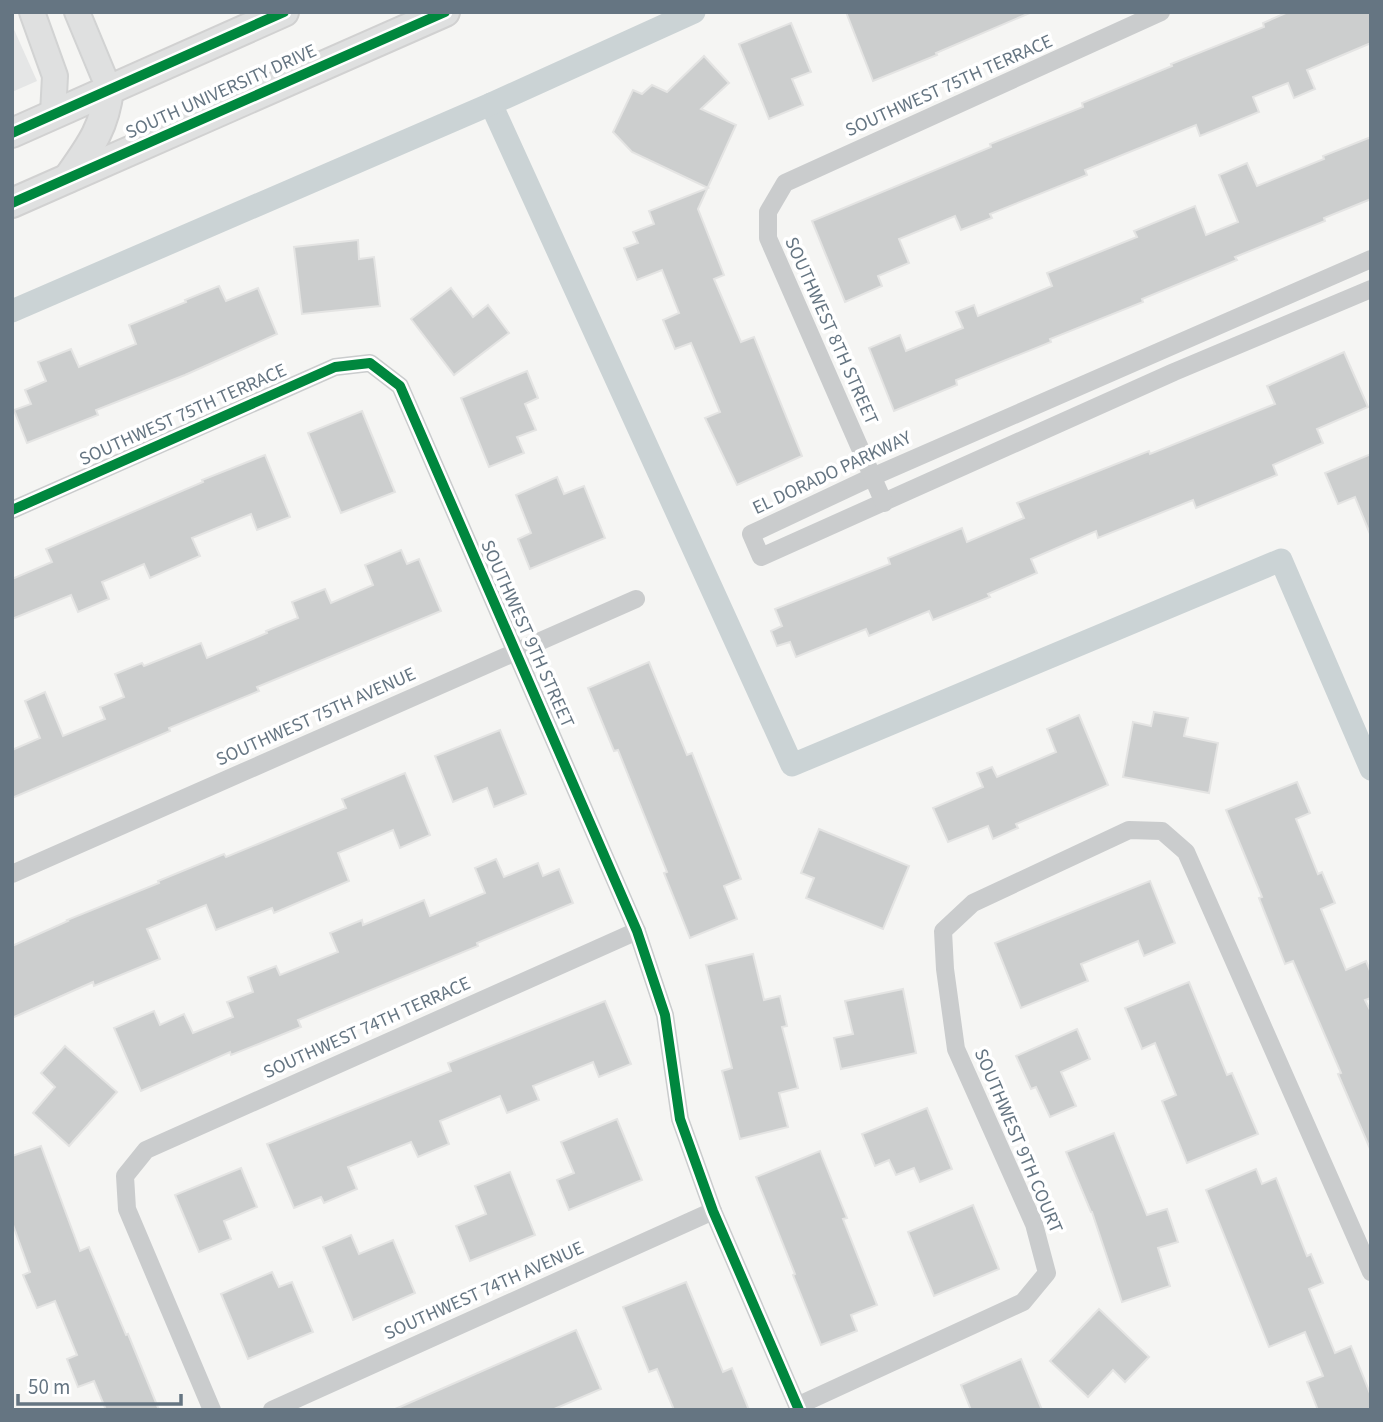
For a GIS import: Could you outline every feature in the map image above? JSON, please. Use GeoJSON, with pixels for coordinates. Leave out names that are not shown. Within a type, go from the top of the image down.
{"type":"FeatureCollection","features":[{"type":"Feature","properties":{"kind":"main road"},"geometry":{"type":"LineString","coordinates":[[12,133],[284,12]]}},
{"type":"Feature","properties":{"kind":"main road","name":"SOUTH UNIVERSITY DRIVE"},"geometry":{"type":"LineString","coordinates":[[12,203],[444,12]]}},
{"type":"Feature","properties":{"kind":"main road"},"geometry":{"type":"LineString","coordinates":[[68,178],[102,125],[109,89]]}},
{"type":"Feature","properties":{"kind":"street"},"geometry":{"type":"LineString","coordinates":[[32,12],[55,76],[53,114]]}},
{"type":"Feature","properties":{"kind":"street"},"geometry":{"type":"LineString","coordinates":[[77,12],[109,89]]}},
{"type":"Feature","properties":{"kind":"street","name":"SOUTHWEST 75TH TERRACE"},"geometry":{"type":"LineString","coordinates":[[768,212],[785,184],[1161,12]]}},
{"type":"Feature","properties":{"kind":"street","name":"SOUTHWEST 8TH STREET"},"geometry":{"type":"LineString","coordinates":[[768,212],[768,238],[884,503]]}},
{"type":"Feature","properties":{"kind":"street","name":"EL DORADO PARKWAY"},"geometry":{"type":"LineString","coordinates":[[1370,262],[872,477],[751,534],[761,557],[1174,372],[1371,289]]}},
{"type":"Feature","properties":{"kind":"street","name":"SOUTHWEST 75TH TERRACE"},"geometry":{"type":"LineString","coordinates":[[12,510],[335,367],[370,363]]}},
{"type":"Feature","properties":{"kind":"street","name":"SOUTHWEST 9TH STREET"},"geometry":{"type":"LineString","coordinates":[[370,363],[400,386],[637,931],[665,1015],[680,1119],[713,1210]]}},
{"type":"Feature","properties":{"kind":"street","name":"SOUTHWEST 75TH AVENUE"},"geometry":{"type":"LineString","coordinates":[[12,874],[636,598]]}},
{"type":"Feature","properties":{"kind":"street","name":"SOUTHWEST 9TH COURT"},"geometry":{"type":"LineString","coordinates":[[798,1408],[1023,1302],[1047,1273],[1034,1224],[957,1049],[945,969],[943,931],[974,903],[1129,830],[1162,831],[1186,852],[1371,1272]]}},
{"type":"Feature","properties":{"kind":"street","name":"SOUTHWEST 74TH TERRACE"},"geometry":{"type":"LineString","coordinates":[[212,1410],[127,1209],[125,1176],[146,1150],[637,931]]}},
{"type":"Feature","properties":{"kind":"street"},"geometry":{"type":"LineString","coordinates":[[713,1210],[798,1408]]}},
{"type":"Feature","properties":{"kind":"street","name":"SOUTHWEST 74TH AVENUE"},"geometry":{"type":"LineString","coordinates":[[272,1410],[713,1210]]}},
{"type":"Feature","properties":{"kind":"shaded area"},"geometry":{"type":"Polygon","coordinates":[[[12,25],[37,81],[12,92],[12,25]]]}},
{"type":"Feature","properties":{"kind":"building"},"geometry":{"type":"Polygon","coordinates":[[[846,12],[1032,12],[873,81],[846,12]]]}},
{"type":"Feature","properties":{"kind":"building"},"geometry":{"type":"Polygon","coordinates":[[[1288,12],[1371,12],[1371,43],[1307,70],[1315,89],[1294,98],[1288,83],[1253,97],[1259,112],[1200,136],[1196,125],[1085,170],[1087,175],[990,214],[992,218],[961,230],[955,216],[899,239],[909,263],[878,276],[882,286],[845,302],[812,221],[1083,107],[1082,103],[1264,27],[1263,23],[1288,12]]]}},
{"type":"Feature","properties":{"kind":"building"},"geometry":{"type":"Polygon","coordinates":[[[791,23],[811,72],[792,79],[803,105],[769,119],[739,44],[791,23]]]}},
{"type":"Feature","properties":{"kind":"building"},"geometry":{"type":"Polygon","coordinates":[[[704,56],[729,83],[701,109],[736,125],[708,188],[632,152],[613,132],[633,90],[642,94],[652,85],[667,92],[704,56]]]}},
{"type":"Feature","properties":{"kind":"building"},"geometry":{"type":"Polygon","coordinates":[[[1371,137],[1371,199],[1324,218],[1325,221],[1235,257],[1237,260],[1142,299],[1143,302],[956,380],[957,385],[894,411],[869,348],[900,335],[906,351],[963,328],[956,312],[974,305],[978,316],[1052,286],[1047,273],[1137,237],[1134,231],[1195,206],[1206,235],[1238,222],[1219,175],[1247,163],[1257,186],[1371,137]]]}},
{"type":"Feature","properties":{"kind":"building"},"geometry":{"type":"Polygon","coordinates":[[[707,188],[698,209],[724,275],[714,279],[741,342],[754,337],[802,456],[737,485],[705,418],[720,412],[691,343],[675,349],[663,320],[679,313],[662,270],[637,280],[624,248],[638,243],[633,232],[654,224],[649,211],[707,188]]]}},
{"type":"Feature","properties":{"kind":"building"},"geometry":{"type":"Polygon","coordinates":[[[358,240],[359,259],[374,257],[380,306],[302,314],[294,247],[358,240]]]}},
{"type":"Feature","properties":{"kind":"building"},"geometry":{"type":"Polygon","coordinates":[[[219,286],[226,301],[258,288],[277,334],[185,375],[96,410],[98,415],[27,443],[14,410],[31,404],[25,390],[46,381],[38,362],[71,349],[79,367],[136,344],[129,325],[219,286]]]}},
{"type":"Feature","properties":{"kind":"building"},"geometry":{"type":"Polygon","coordinates":[[[451,288],[473,317],[488,305],[509,333],[454,375],[411,319],[451,288]]]}},
{"type":"Feature","properties":{"kind":"building"},"geometry":{"type":"Polygon","coordinates":[[[1344,352],[1368,407],[1317,429],[1323,443],[1273,465],[1277,475],[1196,508],[1193,500],[1098,538],[1096,531],[1031,559],[1037,573],[988,594],[990,597],[933,620],[929,611],[869,636],[866,629],[796,657],[790,642],[777,646],[771,631],[782,626],[775,609],[890,564],[888,558],[962,528],[967,542],[1024,518],[1017,503],[1275,404],[1267,386],[1344,352]]]}},
{"type":"Feature","properties":{"kind":"building"},"geometry":{"type":"Polygon","coordinates":[[[527,371],[538,398],[525,404],[536,430],[517,437],[524,453],[489,467],[461,398],[527,371]]]}},
{"type":"Feature","properties":{"kind":"building"},"geometry":{"type":"Polygon","coordinates":[[[362,411],[395,492],[341,513],[308,433],[362,411]]]}},
{"type":"Feature","properties":{"kind":"building"},"geometry":{"type":"Polygon","coordinates":[[[1371,454],[1370,534],[1355,497],[1338,504],[1325,473],[1371,454]]]}},
{"type":"Feature","properties":{"kind":"building"},"geometry":{"type":"Polygon","coordinates":[[[265,455],[290,517],[257,530],[251,514],[192,538],[200,556],[150,578],[144,564],[102,582],[109,599],[78,612],[71,595],[12,619],[12,579],[52,562],[46,549],[265,455]]]}},
{"type":"Feature","properties":{"kind":"building"},"geometry":{"type":"Polygon","coordinates":[[[557,477],[564,494],[584,486],[605,538],[530,569],[518,539],[531,533],[516,495],[557,477]]]}},
{"type":"Feature","properties":{"kind":"building"},"geometry":{"type":"Polygon","coordinates":[[[401,550],[407,564],[419,559],[441,611],[257,687],[259,691],[12,798],[12,750],[40,738],[25,701],[45,692],[63,736],[105,719],[100,707],[124,697],[115,674],[142,663],[144,666],[201,643],[207,658],[267,633],[266,631],[298,618],[292,602],[325,589],[331,603],[373,585],[365,565],[401,550]]]}},
{"type":"Feature","properties":{"kind":"building"},"geometry":{"type":"Polygon","coordinates":[[[649,662],[687,755],[692,753],[741,879],[724,886],[737,919],[690,938],[664,873],[667,872],[618,750],[614,751],[588,688],[649,662]]]}},
{"type":"Feature","properties":{"kind":"building"},"geometry":{"type":"Polygon","coordinates":[[[1154,712],[1188,718],[1184,736],[1218,743],[1209,793],[1123,777],[1133,722],[1151,726],[1154,712]]]}},
{"type":"Feature","properties":{"kind":"building"},"geometry":{"type":"Polygon","coordinates":[[[1079,715],[1108,785],[1016,824],[1018,828],[993,839],[988,826],[948,842],[933,808],[983,787],[977,773],[992,767],[997,777],[1056,752],[1047,729],[1079,715]]]}},
{"type":"Feature","properties":{"kind":"building"},"geometry":{"type":"Polygon","coordinates":[[[500,730],[526,794],[494,807],[487,788],[453,802],[435,756],[500,730]]]}},
{"type":"Feature","properties":{"kind":"building"},"geometry":{"type":"Polygon","coordinates":[[[405,773],[430,835],[400,848],[393,830],[338,853],[349,881],[274,913],[272,908],[216,930],[206,905],[147,929],[160,959],[94,986],[93,982],[12,1018],[12,946],[67,920],[159,883],[158,881],[224,854],[226,857],[346,808],[342,799],[405,773]]]}},
{"type":"Feature","properties":{"kind":"building"},"geometry":{"type":"Polygon","coordinates":[[[1297,782],[1310,813],[1296,819],[1318,874],[1322,872],[1335,903],[1321,909],[1346,970],[1366,961],[1371,973],[1371,998],[1365,1000],[1371,1012],[1371,1151],[1293,961],[1285,964],[1259,898],[1262,897],[1226,810],[1297,782]]]}},
{"type":"Feature","properties":{"kind":"building"},"geometry":{"type":"Polygon","coordinates":[[[819,829],[909,866],[883,929],[806,898],[814,878],[801,873],[819,829]]]}},
{"type":"Feature","properties":{"kind":"building"},"geometry":{"type":"Polygon","coordinates":[[[496,859],[504,877],[538,863],[543,876],[559,869],[573,903],[477,943],[478,946],[298,1020],[301,1027],[231,1055],[230,1052],[141,1091],[114,1028],[154,1011],[160,1025],[184,1014],[193,1033],[233,1017],[227,1002],[253,992],[248,977],[276,966],[280,975],[338,952],[330,933],[362,920],[363,925],[424,900],[430,916],[485,893],[475,868],[496,859]]]}},
{"type":"Feature","properties":{"kind":"building"},"geometry":{"type":"Polygon","coordinates":[[[1150,881],[1175,943],[1144,956],[1138,941],[1081,964],[1088,981],[1021,1008],[995,943],[1150,881]]]}},
{"type":"Feature","properties":{"kind":"building"},"geometry":{"type":"Polygon","coordinates":[[[753,954],[764,1000],[780,996],[787,1026],[782,1027],[798,1088],[779,1093],[788,1127],[740,1139],[722,1071],[732,1068],[706,965],[753,954]]]}},
{"type":"Feature","properties":{"kind":"building"},"geometry":{"type":"Polygon","coordinates":[[[1189,982],[1227,1075],[1232,1073],[1258,1134],[1187,1163],[1162,1101],[1176,1095],[1155,1043],[1142,1049],[1125,1008],[1189,982]]]}},
{"type":"Feature","properties":{"kind":"building"},"geometry":{"type":"Polygon","coordinates":[[[903,989],[916,1053],[841,1069],[834,1038],[853,1034],[845,1001],[903,989]]]}},
{"type":"Feature","properties":{"kind":"building"},"geometry":{"type":"Polygon","coordinates":[[[605,1001],[631,1064],[599,1077],[593,1062],[533,1086],[539,1100],[507,1113],[500,1096],[440,1121],[449,1144],[418,1157],[411,1142],[348,1167],[357,1189],[324,1203],[321,1197],[294,1208],[267,1144],[451,1071],[448,1063],[605,1001]]]}},
{"type":"Feature","properties":{"kind":"building"},"geometry":{"type":"Polygon","coordinates":[[[1077,1029],[1090,1059],[1061,1072],[1076,1106],[1050,1117],[1036,1087],[1031,1089],[1016,1056],[1077,1029]]]}},
{"type":"Feature","properties":{"kind":"building"},"geometry":{"type":"Polygon","coordinates":[[[65,1046],[117,1092],[69,1146],[33,1113],[55,1087],[41,1073],[65,1046]]]}},
{"type":"Feature","properties":{"kind":"building"},"geometry":{"type":"Polygon","coordinates":[[[927,1108],[952,1169],[920,1182],[914,1168],[896,1175],[889,1160],[875,1166],[862,1134],[927,1108]]]}},
{"type":"Feature","properties":{"kind":"building"},"geometry":{"type":"Polygon","coordinates":[[[617,1119],[642,1180],[569,1210],[557,1180],[574,1173],[561,1142],[617,1119]]]}},
{"type":"Feature","properties":{"kind":"building"},"geometry":{"type":"Polygon","coordinates":[[[1114,1133],[1147,1215],[1167,1209],[1178,1242],[1158,1248],[1170,1286],[1122,1302],[1092,1212],[1066,1152],[1114,1133]]]}},
{"type":"Feature","properties":{"kind":"building"},"geometry":{"type":"Polygon","coordinates":[[[41,1146],[80,1251],[89,1247],[159,1410],[106,1410],[94,1381],[78,1387],[67,1359],[77,1355],[55,1301],[37,1308],[23,1275],[30,1272],[12,1222],[12,1156],[41,1146]]]}},
{"type":"Feature","properties":{"kind":"building"},"geometry":{"type":"Polygon","coordinates":[[[820,1151],[877,1305],[851,1315],[857,1331],[821,1345],[756,1177],[820,1151]]]}},
{"type":"Feature","properties":{"kind":"building"},"geometry":{"type":"Polygon","coordinates":[[[241,1168],[257,1207],[224,1221],[231,1239],[199,1252],[175,1195],[241,1168]]]}},
{"type":"Feature","properties":{"kind":"building"},"geometry":{"type":"Polygon","coordinates":[[[1256,1169],[1262,1184],[1276,1178],[1307,1256],[1311,1254],[1323,1283],[1309,1289],[1335,1353],[1351,1346],[1371,1396],[1371,1410],[1318,1410],[1307,1382],[1323,1376],[1305,1332],[1269,1347],[1206,1190],[1256,1169]]]}},
{"type":"Feature","properties":{"kind":"building"},"geometry":{"type":"Polygon","coordinates":[[[510,1172],[535,1235],[470,1261],[456,1226],[486,1214],[475,1186],[510,1172]]]}},
{"type":"Feature","properties":{"kind":"building"},"geometry":{"type":"Polygon","coordinates":[[[973,1205],[999,1269],[934,1296],[908,1232],[973,1205]]]}},
{"type":"Feature","properties":{"kind":"building"},"geometry":{"type":"Polygon","coordinates":[[[351,1235],[359,1254],[393,1240],[415,1293],[353,1320],[323,1247],[351,1235]]]}},
{"type":"Feature","properties":{"kind":"building"},"geometry":{"type":"Polygon","coordinates":[[[272,1272],[279,1287],[292,1282],[313,1332],[248,1359],[221,1294],[272,1272]]]}},
{"type":"Feature","properties":{"kind":"building"},"geometry":{"type":"Polygon","coordinates":[[[686,1282],[723,1372],[732,1368],[749,1410],[674,1410],[657,1369],[649,1372],[623,1307],[686,1282]]]}},
{"type":"Feature","properties":{"kind":"building"},"geometry":{"type":"Polygon","coordinates":[[[1099,1309],[1149,1357],[1125,1382],[1113,1370],[1088,1397],[1050,1361],[1099,1309]]]}},
{"type":"Feature","properties":{"kind":"building"},"geometry":{"type":"Polygon","coordinates":[[[576,1330],[601,1389],[552,1410],[393,1410],[576,1330]]]}},
{"type":"Feature","properties":{"kind":"building"},"geometry":{"type":"Polygon","coordinates":[[[1021,1359],[1042,1410],[971,1410],[961,1385],[1021,1359]]]}},
{"type":"Feature","properties":{"kind":"waterway"},"geometry":{"type":"LineString","coordinates":[[12,311],[491,104],[694,12]]}},
{"type":"Feature","properties":{"kind":"waterway"},"geometry":{"type":"LineString","coordinates":[[491,104],[792,765],[1281,560],[1371,769]]}},
{"type":"Feature","properties":{"kind":"cycle path"},"geometry":{"type":"LineString","coordinates":[[12,133],[284,12]]}},
{"type":"Feature","properties":{"kind":"cycle path"},"geometry":{"type":"LineString","coordinates":[[12,203],[445,12]]}},
{"type":"Feature","properties":{"kind":"cycle path"},"geometry":{"type":"LineString","coordinates":[[12,510],[335,367],[370,363],[400,386],[637,931],[665,1015],[680,1119],[713,1211],[799,1410]]}}]}
